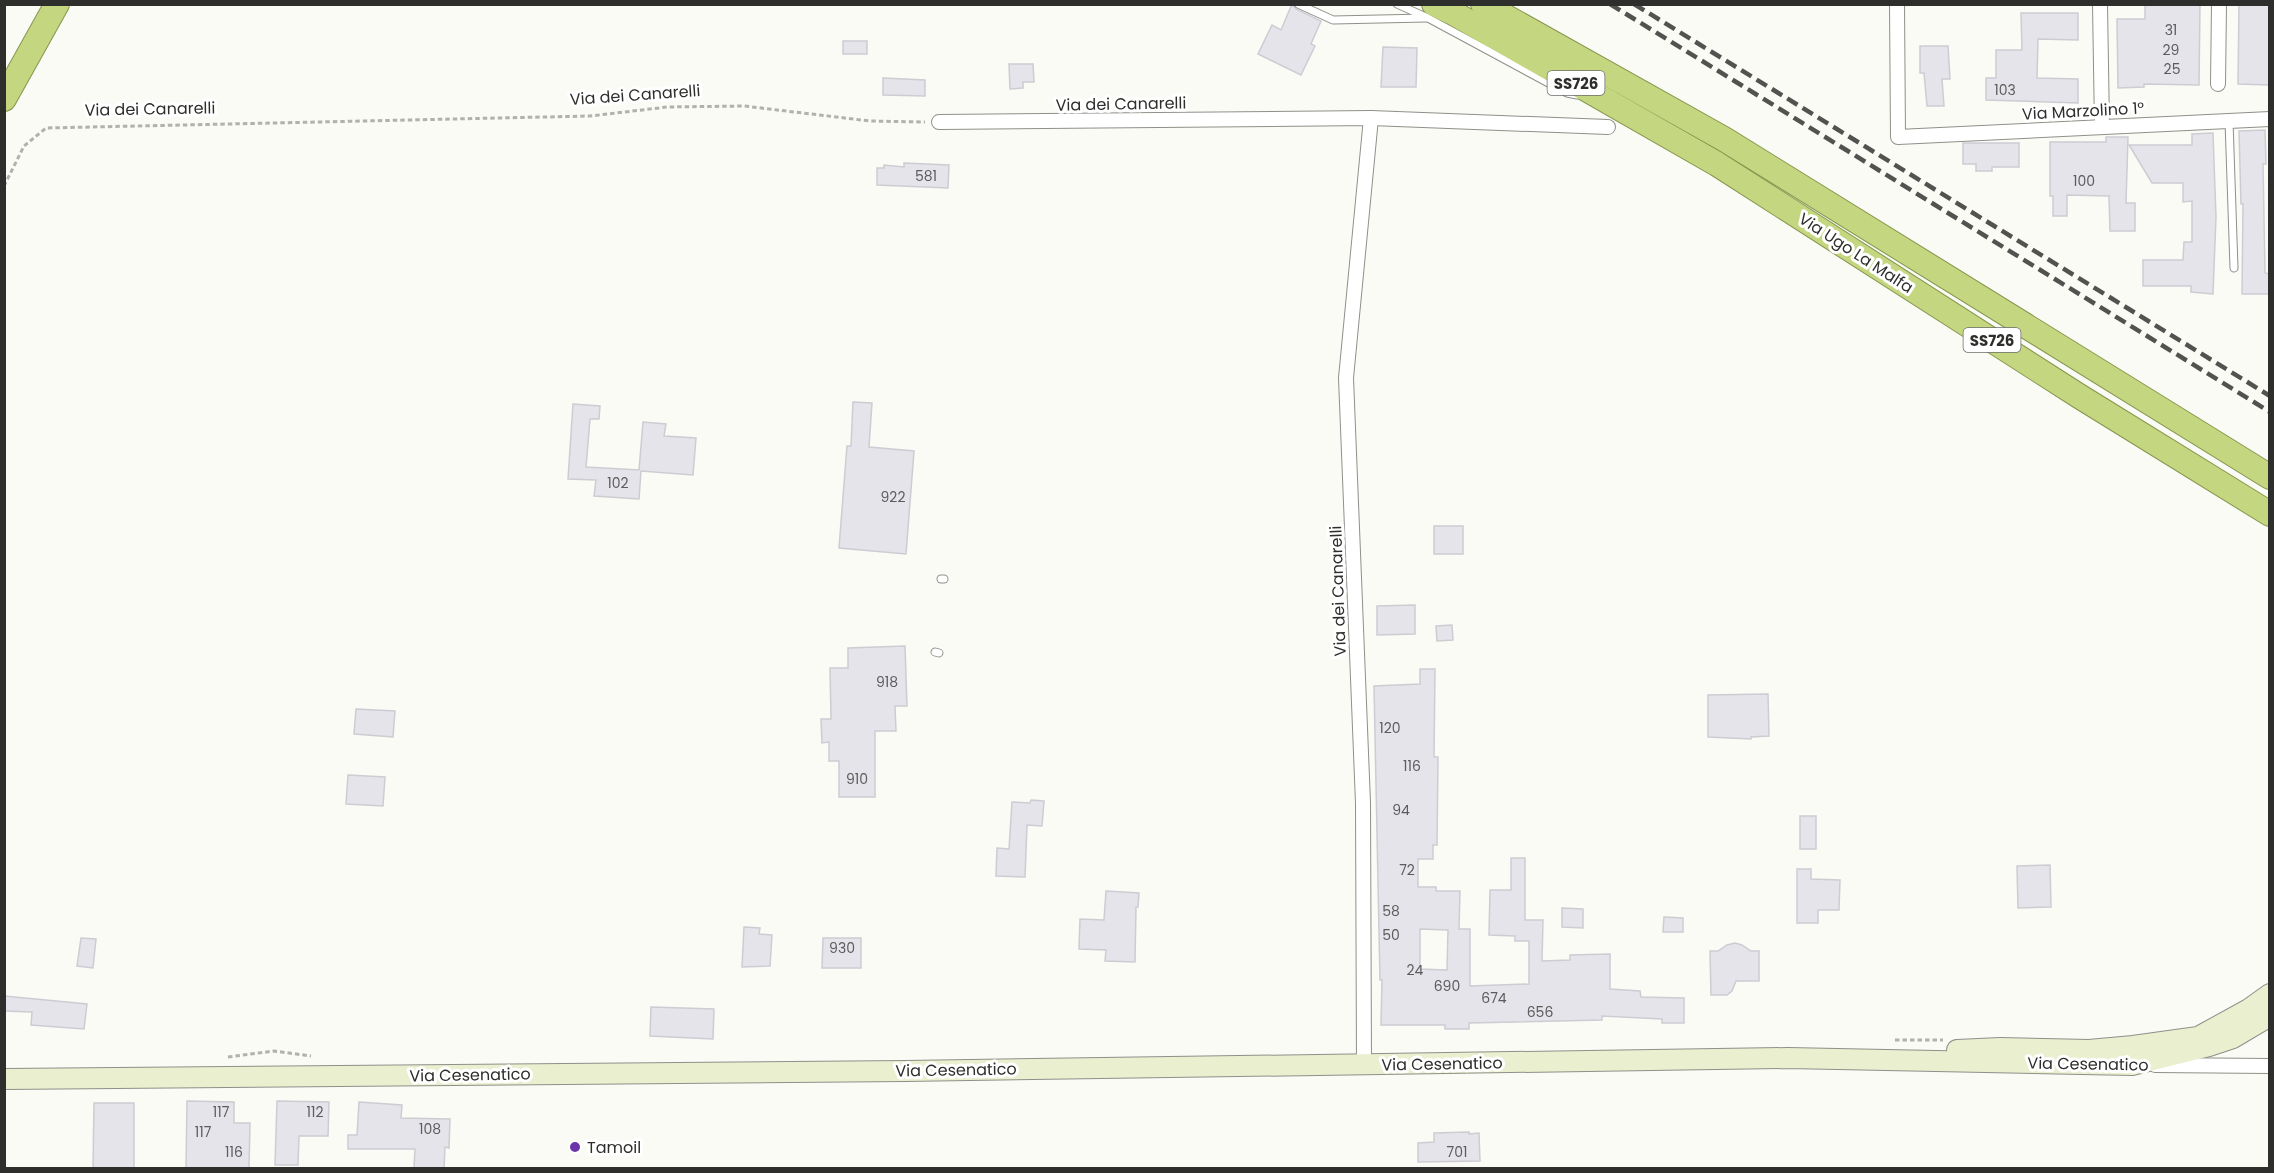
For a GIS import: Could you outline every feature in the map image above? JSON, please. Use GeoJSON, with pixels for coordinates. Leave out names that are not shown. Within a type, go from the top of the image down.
{"type":"FeatureCollection","features":[{"type":"Feature","properties":{"kind":"highway"},"geometry":{"type":"LineString","coordinates":[[4,99],[57,4]]}},
{"type":"Feature","properties":{"kind":"highway","name":"Via Ugo La Malfa"},"geometry":{"type":"LineString","coordinates":[[1483,4],[1724,139],[2270,477]]}},
{"type":"Feature","properties":{"kind":"highway","name":"Via Ugo La Malfa"},"geometry":{"type":"LineString","coordinates":[[1431,11],[1455,14],[1717,164],[2079,396],[2270,514]]}},
{"type":"Feature","properties":{"kind":"main road"},"geometry":{"type":"LineString","coordinates":[[2132,1056],[2198,1036],[2249,1009],[2270,994]]}},
{"type":"Feature","properties":{"kind":"main road"},"geometry":{"type":"LineString","coordinates":[[2213,1029],[2240,1021],[2261,1008],[2270,1009]]}},
{"type":"Feature","properties":{"kind":"main road"},"geometry":{"type":"LineString","coordinates":[[2132,1056],[2209,1046],[2233,1038],[2270,1016]]}},
{"type":"Feature","properties":{"kind":"main road","name":"Via Cesenatico"},"geometry":{"type":"LineString","coordinates":[[4,1079],[1364,1065],[1788,1058],[1907,1061],[2132,1056]]}},
{"type":"Feature","properties":{"kind":"street","name":"Via Marzolino 1°"},"geometry":{"type":"LineString","coordinates":[[1897,4],[1898,137],[2270,119]]}},
{"type":"Feature","properties":{"kind":"street"},"geometry":{"type":"LineString","coordinates":[[2100,4],[2102,127]]}},
{"type":"Feature","properties":{"kind":"street"},"geometry":{"type":"LineString","coordinates":[[2218,84],[2220,4]]}},
{"type":"Feature","properties":{"kind":"street","name":"Via dei Canarelli"},"geometry":{"type":"LineString","coordinates":[[1364,1065],[1363,802],[1346,378],[1371,118]]}},
{"type":"Feature","properties":{"kind":"street","name":"Via dei Canarelli"},"geometry":{"type":"LineString","coordinates":[[939,122],[1371,118],[1608,127]]}},
{"type":"Feature","properties":{"kind":"street","name":"Via Cesenatico"},"geometry":{"type":"LineString","coordinates":[[2132,1056],[2270,1066]]}},
{"type":"Feature","properties":{"kind":"lane"},"geometry":{"type":"LineString","coordinates":[[1298,4],[1333,20],[1431,11]]}},
{"type":"Feature","properties":{"kind":"lane"},"geometry":{"type":"LineString","coordinates":[[1397,4],[1431,11]]}},
{"type":"Feature","properties":{"kind":"lane"},"geometry":{"type":"LineString","coordinates":[[2229,121],[2234,268]]}},
{"type":"Feature","properties":{"kind":"path","name":"Via dei Canarelli"},"geometry":{"type":"LineString","coordinates":[[4,186],[24,146],[46,128],[590,116],[667,107],[734,106],[870,121],[939,122]]}},
{"type":"Feature","properties":{"kind":"building"},"geometry":{"type":"Polygon","coordinates":[[[1292,4],[1296,9],[1321,21],[1311,44],[1315,46],[1301,75],[1258,54],[1272,25],[1281,30],[1292,4]]]}},
{"type":"Feature","properties":{"kind":"building"},"geometry":{"type":"Polygon","coordinates":[[[2145,4],[2200,4],[2199,85],[2144,84],[2144,87],[2118,88],[2117,19],[2145,19],[2145,4]]]}},
{"type":"Feature","properties":{"kind":"building"},"geometry":{"type":"Polygon","coordinates":[[[2239,4],[2270,4],[2269,85],[2238,84],[2239,4]]]}},
{"type":"Feature","properties":{"kind":"building"},"geometry":{"type":"Polygon","coordinates":[[[2021,13],[2078,13],[2078,40],[2038,39],[2037,78],[2078,79],[2078,103],[1986,100],[1986,78],[1996,78],[1996,50],[2022,50],[2021,13]]]}},
{"type":"Feature","properties":{"kind":"building"},"geometry":{"type":"Polygon","coordinates":[[[843,41],[867,41],[867,54],[843,54],[843,41]]]}},
{"type":"Feature","properties":{"kind":"building"},"geometry":{"type":"Polygon","coordinates":[[[1920,46],[1948,46],[1950,79],[1942,79],[1944,106],[1927,106],[1924,73],[1920,73],[1920,46]]]}},
{"type":"Feature","properties":{"kind":"building"},"geometry":{"type":"Polygon","coordinates":[[[1383,47],[1417,48],[1416,87],[1381,87],[1383,47]]]}},
{"type":"Feature","properties":{"kind":"building"},"geometry":{"type":"Polygon","coordinates":[[[1009,64],[1033,64],[1034,82],[1023,82],[1023,88],[1010,89],[1009,64]]]}},
{"type":"Feature","properties":{"kind":"building"},"geometry":{"type":"Polygon","coordinates":[[[883,78],[925,80],[925,96],[883,95],[883,78]]]}},
{"type":"Feature","properties":{"kind":"building"},"geometry":{"type":"Polygon","coordinates":[[[2265,130],[2266,164],[2263,164],[2265,273],[2270,274],[2270,294],[2242,294],[2243,204],[2241,204],[2239,131],[2265,130]]]}},
{"type":"Feature","properties":{"kind":"building"},"geometry":{"type":"Polygon","coordinates":[[[2213,133],[2216,217],[2213,294],[2191,292],[2191,286],[2143,286],[2143,260],[2183,260],[2184,242],[2192,242],[2192,201],[2183,202],[2183,183],[2152,183],[2129,145],[2192,145],[2192,134],[2213,133]]]}},
{"type":"Feature","properties":{"kind":"building"},"geometry":{"type":"Polygon","coordinates":[[[2106,137],[2128,137],[2126,203],[2135,203],[2135,231],[2110,231],[2109,196],[2067,195],[2067,216],[2053,216],[2053,196],[2050,196],[2050,142],[2106,142],[2106,137]]]}},
{"type":"Feature","properties":{"kind":"building"},"geometry":{"type":"Polygon","coordinates":[[[1963,143],[2019,143],[2019,167],[1992,167],[1992,171],[1976,171],[1976,164],[1963,164],[1963,143]]]}},
{"type":"Feature","properties":{"kind":"building"},"geometry":{"type":"Polygon","coordinates":[[[904,163],[949,165],[948,188],[877,185],[877,168],[884,168],[884,165],[904,167],[904,163]]]}},
{"type":"Feature","properties":{"kind":"building"},"geometry":{"type":"Polygon","coordinates":[[[853,402],[872,403],[869,447],[914,451],[906,554],[839,548],[847,446],[851,446],[853,402]]]}},
{"type":"Feature","properties":{"kind":"building"},"geometry":{"type":"Polygon","coordinates":[[[573,404],[600,406],[599,419],[590,419],[586,467],[639,470],[643,422],[666,424],[664,436],[696,438],[693,475],[641,471],[639,499],[594,496],[596,480],[568,479],[573,404]]]}},
{"type":"Feature","properties":{"kind":"building"},"geometry":{"type":"Polygon","coordinates":[[[1434,526],[1463,526],[1463,554],[1434,554],[1434,526]]]}},
{"type":"Feature","properties":{"kind":"building"},"geometry":{"type":"Polygon","coordinates":[[[1415,605],[1415,634],[1377,635],[1377,606],[1415,605]]]}},
{"type":"Feature","properties":{"kind":"building"},"geometry":{"type":"Polygon","coordinates":[[[1452,625],[1453,640],[1437,641],[1436,626],[1452,625]]]}},
{"type":"Feature","properties":{"kind":"building"},"geometry":{"type":"Polygon","coordinates":[[[905,646],[907,706],[895,706],[896,731],[875,731],[875,797],[839,797],[839,761],[829,761],[829,742],[822,743],[821,719],[831,719],[830,668],[848,668],[848,648],[905,646]]]}},
{"type":"Feature","properties":{"kind":"building"},"geometry":{"type":"Polygon","coordinates":[[[1420,669],[1435,669],[1434,757],[1438,757],[1437,845],[1433,845],[1433,859],[1418,859],[1418,887],[1436,887],[1436,891],[1460,891],[1459,929],[1470,929],[1470,986],[1529,984],[1529,941],[1515,941],[1515,936],[1489,935],[1490,890],[1511,890],[1511,858],[1525,858],[1525,920],[1543,920],[1542,961],[1570,960],[1570,955],[1610,954],[1610,989],[1640,991],[1641,997],[1684,998],[1684,1023],[1662,1023],[1662,1019],[1602,1016],[1602,1020],[1469,1023],[1469,1029],[1445,1029],[1445,1025],[1381,1025],[1382,980],[1380,980],[1374,686],[1420,684],[1420,669]],[[1420,929],[1420,969],[1447,970],[1448,930],[1420,929]]]}},
{"type":"Feature","properties":{"kind":"building"},"geometry":{"type":"Polygon","coordinates":[[[1768,694],[1769,736],[1751,737],[1751,739],[1708,737],[1708,695],[1768,694]]]}},
{"type":"Feature","properties":{"kind":"building"},"geometry":{"type":"Polygon","coordinates":[[[356,709],[395,711],[393,737],[354,734],[356,709]]]}},
{"type":"Feature","properties":{"kind":"building"},"geometry":{"type":"Polygon","coordinates":[[[348,775],[385,777],[383,806],[346,804],[348,775]]]}},
{"type":"Feature","properties":{"kind":"building"},"geometry":{"type":"Polygon","coordinates":[[[1031,800],[1044,801],[1042,826],[1027,825],[1025,877],[996,876],[997,848],[1009,849],[1012,802],[1030,803],[1031,800]]]}},
{"type":"Feature","properties":{"kind":"building"},"geometry":{"type":"Polygon","coordinates":[[[1800,816],[1816,816],[1816,849],[1800,849],[1800,816]]]}},
{"type":"Feature","properties":{"kind":"building"},"geometry":{"type":"Polygon","coordinates":[[[2050,865],[2051,907],[2018,908],[2017,866],[2050,865]]]}},
{"type":"Feature","properties":{"kind":"building"},"geometry":{"type":"Polygon","coordinates":[[[1797,869],[1811,869],[1811,879],[1840,880],[1839,910],[1818,910],[1818,923],[1797,923],[1797,869]]]}},
{"type":"Feature","properties":{"kind":"building"},"geometry":{"type":"Polygon","coordinates":[[[1106,891],[1139,893],[1138,907],[1136,907],[1135,962],[1105,961],[1106,950],[1079,949],[1080,919],[1104,920],[1106,891]]]}},
{"type":"Feature","properties":{"kind":"building"},"geometry":{"type":"Polygon","coordinates":[[[1562,908],[1583,909],[1583,928],[1562,927],[1562,908]]]}},
{"type":"Feature","properties":{"kind":"building"},"geometry":{"type":"Polygon","coordinates":[[[1664,917],[1683,918],[1683,932],[1663,932],[1664,917]]]}},
{"type":"Feature","properties":{"kind":"building"},"geometry":{"type":"Polygon","coordinates":[[[744,927],[760,928],[759,934],[772,935],[770,966],[742,967],[744,927]]]}},
{"type":"Feature","properties":{"kind":"building"},"geometry":{"type":"Polygon","coordinates":[[[81,938],[96,939],[93,968],[77,966],[81,938]]]}},
{"type":"Feature","properties":{"kind":"building"},"geometry":{"type":"Polygon","coordinates":[[[823,938],[861,938],[861,968],[822,968],[823,938]]]}},
{"type":"Feature","properties":{"kind":"building"},"geometry":{"type":"Polygon","coordinates":[[[1735,943],[1751,951],[1759,951],[1759,981],[1736,981],[1732,991],[1727,995],[1711,995],[1710,951],[1718,951],[1735,943]]]}},
{"type":"Feature","properties":{"kind":"building"},"geometry":{"type":"Polygon","coordinates":[[[4,996],[87,1004],[84,1029],[31,1025],[32,1012],[4,1011],[4,996]]]}},
{"type":"Feature","properties":{"kind":"building"},"geometry":{"type":"Polygon","coordinates":[[[651,1007],[714,1009],[713,1039],[650,1036],[651,1007]]]}},
{"type":"Feature","properties":{"kind":"building"},"geometry":{"type":"Polygon","coordinates":[[[187,1101],[234,1102],[234,1123],[250,1123],[249,1168],[186,1168],[187,1101]]]}},
{"type":"Feature","properties":{"kind":"building"},"geometry":{"type":"Polygon","coordinates":[[[277,1101],[329,1102],[328,1136],[299,1136],[298,1165],[275,1165],[277,1101]]]}},
{"type":"Feature","properties":{"kind":"building"},"geometry":{"type":"Polygon","coordinates":[[[359,1102],[402,1105],[401,1118],[450,1119],[449,1148],[445,1147],[444,1168],[414,1168],[415,1149],[348,1149],[348,1135],[357,1135],[359,1102]]]}},
{"type":"Feature","properties":{"kind":"building"},"geometry":{"type":"Polygon","coordinates":[[[94,1103],[134,1103],[134,1168],[93,1168],[94,1103]]]}},
{"type":"Feature","properties":{"kind":"building"},"geometry":{"type":"Polygon","coordinates":[[[1469,1132],[1469,1134],[1479,1133],[1480,1161],[1418,1162],[1418,1143],[1434,1142],[1434,1133],[1469,1132]]]}},
{"type":"Feature","properties":{"kind":"railway"},"geometry":{"type":"LineString","coordinates":[[1610,4],[2270,412]]}},
{"type":"Feature","properties":{"kind":"railway"},"geometry":{"type":"LineString","coordinates":[[1634,4],[2270,396]]}},
{"type":"Feature","properties":{"kind":"place","name":"Tamoil"},"geometry":{"type":"Point","coordinates":[575,1147]}}]}
